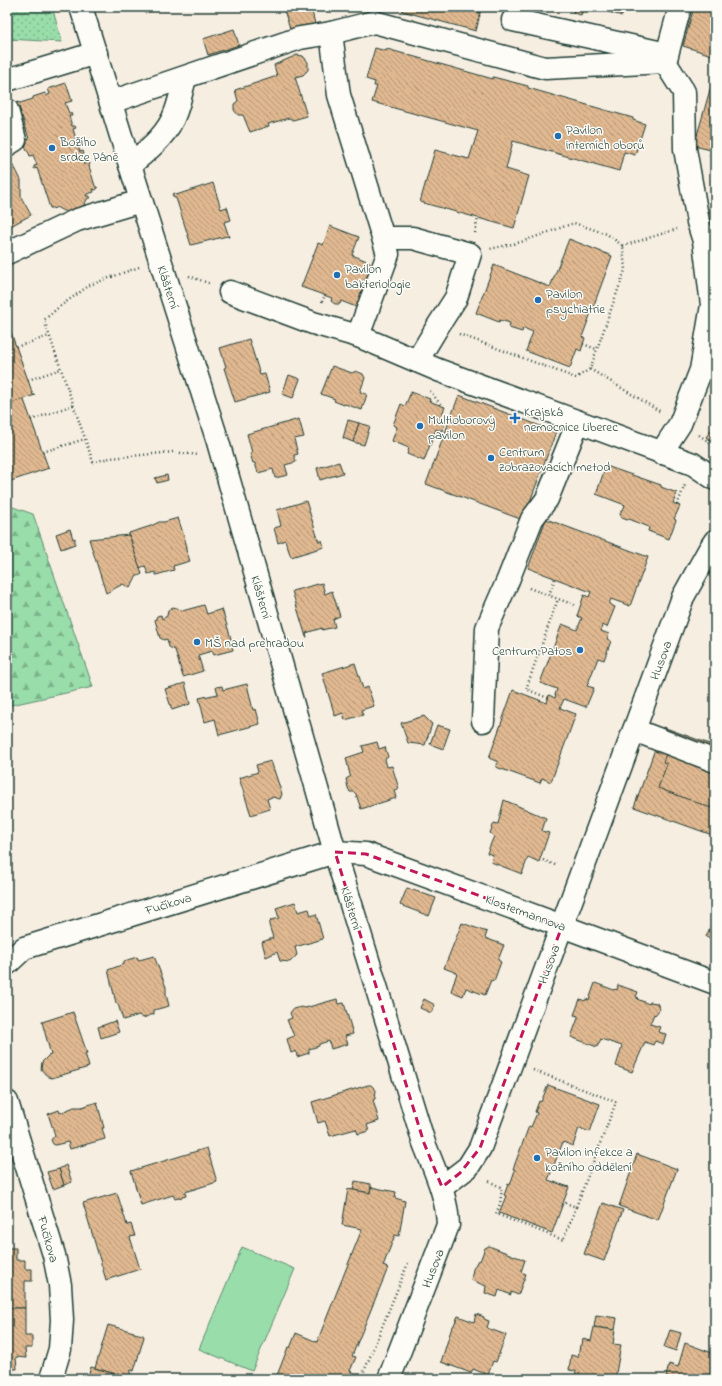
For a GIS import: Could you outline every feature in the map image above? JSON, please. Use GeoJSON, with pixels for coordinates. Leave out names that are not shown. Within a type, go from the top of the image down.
{"type":"FeatureCollection","features":[{"type":"Feature","properties":{"kind":"street","name":"Klášterní"},"geometry":{"type":"LineString","coordinates":[[81,7],[218,442],[335,852],[424,1143],[442,1188]]}},
{"type":"Feature","properties":{"kind":"street"},"geometry":{"type":"LineString","coordinates":[[660,453],[680,424],[708,366],[712,305],[704,241],[698,222],[685,149],[684,92],[666,58],[680,7]]}},
{"type":"Feature","properties":{"kind":"street"},"geometry":{"type":"LineString","coordinates":[[513,20],[666,58]]}},
{"type":"Feature","properties":{"kind":"street"},"geometry":{"type":"LineString","coordinates":[[111,102],[300,38],[331,33],[374,22],[544,68],[666,58]]}},
{"type":"Feature","properties":{"kind":"street"},"geometry":{"type":"LineString","coordinates":[[331,33],[339,95],[388,254],[358,336]]}},
{"type":"Feature","properties":{"kind":"street"},"geometry":{"type":"LineString","coordinates":[[7,80],[96,53]]}},
{"type":"Feature","properties":{"kind":"street"},"geometry":{"type":"LineString","coordinates":[[130,165],[153,146],[168,127],[176,112],[185,78]]}},
{"type":"Feature","properties":{"kind":"street"},"geometry":{"type":"LineString","coordinates":[[7,110],[15,140],[7,145]]}},
{"type":"Feature","properties":{"kind":"street"},"geometry":{"type":"LineString","coordinates":[[7,253],[77,220],[141,201]]}},
{"type":"Feature","properties":{"kind":"street"},"geometry":{"type":"LineString","coordinates":[[384,238],[413,238],[470,254],[456,298],[417,361]]}},
{"type":"Feature","properties":{"kind":"street"},"geometry":{"type":"LineString","coordinates":[[230,292],[313,323],[358,336],[417,361],[660,453],[693,464],[715,479]]}},
{"type":"Feature","properties":{"kind":"street"},"geometry":{"type":"LineString","coordinates":[[483,721],[487,628],[532,519],[547,499],[578,422]]}},
{"type":"Feature","properties":{"kind":"street","name":"Husova"},"geometry":{"type":"LineString","coordinates":[[389,1379],[448,1226],[447,1210],[442,1188],[468,1167],[480,1148],[683,597],[715,542]]}},
{"type":"Feature","properties":{"kind":"street"},"geometry":{"type":"LineString","coordinates":[[634,730],[715,761]]}},
{"type":"Feature","properties":{"kind":"street","name":"Klostermannova"},"geometry":{"type":"LineString","coordinates":[[335,852],[366,854],[715,983]]}},
{"type":"Feature","properties":{"kind":"street","name":"Fučíkova"},"geometry":{"type":"LineString","coordinates":[[7,964],[24,948],[335,852]]}},
{"type":"Feature","properties":{"kind":"street","name":"Fučíkova"},"geometry":{"type":"LineString","coordinates":[[7,1102],[54,1255],[60,1285],[62,1320],[60,1349],[51,1379]]}},
{"type":"Feature","properties":{"kind":"path"},"geometry":{"type":"LineString","coordinates":[[622,246],[698,222]]}},
{"type":"Feature","properties":{"kind":"path"},"geometry":{"type":"LineString","coordinates":[[438,326],[576,378],[590,369],[625,270],[622,246],[607,234],[574,223],[521,242],[470,254]]}},
{"type":"Feature","properties":{"kind":"path"},"geometry":{"type":"LineString","coordinates":[[143,266],[90,285],[59,307],[44,320],[93,462],[110,458],[173,452],[201,455]]}},
{"type":"Feature","properties":{"kind":"path"},"geometry":{"type":"LineString","coordinates":[[186,275],[230,292]]}},
{"type":"Feature","properties":{"kind":"path"},"geometry":{"type":"LineString","coordinates":[[16,347],[49,336]]}},
{"type":"Feature","properties":{"kind":"path"},"geometry":{"type":"LineString","coordinates":[[583,344],[596,349]]}},
{"type":"Feature","properties":{"kind":"path"},"geometry":{"type":"LineString","coordinates":[[28,380],[61,369]]}},
{"type":"Feature","properties":{"kind":"path"},"geometry":{"type":"LineString","coordinates":[[590,369],[680,424]]}},
{"type":"Feature","properties":{"kind":"path"},"geometry":{"type":"LineString","coordinates":[[31,420],[73,405]]}},
{"type":"Feature","properties":{"kind":"path"},"geometry":{"type":"LineString","coordinates":[[43,452],[85,439]]}},
{"type":"Feature","properties":{"kind":"path"},"geometry":{"type":"LineString","coordinates":[[677,505],[681,494]]}},
{"type":"Feature","properties":{"kind":"path"},"geometry":{"type":"LineString","coordinates":[[549,595],[555,578]]}},
{"type":"Feature","properties":{"kind":"path"},"geometry":{"type":"LineString","coordinates":[[508,580],[577,606]]}},
{"type":"Feature","properties":{"kind":"path"},"geometry":{"type":"LineString","coordinates":[[548,698],[526,690],[558,599]]}},
{"type":"Feature","properties":{"kind":"path"},"geometry":{"type":"LineString","coordinates":[[543,860],[556,864]]}},
{"type":"Feature","properties":{"kind":"path"},"geometry":{"type":"LineString","coordinates":[[502,1188],[500,1204],[496,1214],[563,1240],[616,1102],[532,1069]]}},
{"type":"Feature","properties":{"kind":"path"},"geometry":{"type":"LineString","coordinates":[[489,1181],[506,1190]]}},
{"type":"Feature","properties":{"kind":"path"},"geometry":{"type":"LineString","coordinates":[[563,1202],[576,1207]]}},
{"type":"Feature","properties":{"kind":"path"},"geometry":{"type":"LineString","coordinates":[[361,1379],[410,1256]]}},
{"type":"Feature","properties":{"kind":"highlighted area"},"geometry":{"type":"Polygon","coordinates":[[[335,852],[366,854],[562,926],[480,1148],[460,1173],[442,1187],[424,1143],[335,852]]]}},
{"type":"Feature","properties":{"kind":"green space"},"geometry":{"type":"Polygon","coordinates":[[[7,7],[52,7],[62,42],[7,39],[7,7]]]}},
{"type":"Feature","properties":{"kind":"green space"},"geometry":{"type":"Polygon","coordinates":[[[7,505],[33,514],[93,687],[7,706],[7,505]]]}},
{"type":"Feature","properties":{"kind":"green space"},"geometry":{"type":"Polygon","coordinates":[[[242,1247],[295,1269],[252,1371],[199,1349],[242,1247]]]}},
{"type":"Feature","properties":{"kind":"building"},"geometry":{"type":"Polygon","coordinates":[[[143,7],[163,7],[163,8],[145,13],[143,7]]]}},
{"type":"Feature","properties":{"kind":"building"},"geometry":{"type":"Polygon","coordinates":[[[283,7],[311,7],[315,24],[291,32],[283,7]]]}},
{"type":"Feature","properties":{"kind":"building"},"geometry":{"type":"Polygon","coordinates":[[[404,7],[480,7],[478,13],[480,13],[476,31],[402,11],[404,7]]]}},
{"type":"Feature","properties":{"kind":"building"},"geometry":{"type":"Polygon","coordinates":[[[550,7],[562,7],[561,10],[550,7]]]}},
{"type":"Feature","properties":{"kind":"building"},"geometry":{"type":"Polygon","coordinates":[[[575,7],[584,7],[581,15],[573,13],[575,7]]]}},
{"type":"Feature","properties":{"kind":"building"},"geometry":{"type":"Polygon","coordinates":[[[592,7],[625,7],[622,16],[592,7]]]}},
{"type":"Feature","properties":{"kind":"building"},"geometry":{"type":"Polygon","coordinates":[[[694,7],[715,7],[715,56],[683,46],[694,7]]]}},
{"type":"Feature","properties":{"kind":"building"},"geometry":{"type":"Polygon","coordinates":[[[234,29],[239,45],[208,55],[203,39],[234,29]]]}},
{"type":"Feature","properties":{"kind":"building","name":"Pavilon interních oborů"},"geometry":{"type":"Polygon","coordinates":[[[375,48],[386,51],[387,49],[493,79],[493,77],[528,86],[528,88],[633,118],[633,120],[645,124],[635,155],[624,152],[619,171],[513,141],[506,169],[529,176],[514,228],[420,202],[435,150],[469,159],[478,131],[372,102],[377,86],[374,86],[375,82],[366,79],[375,48]]]}},
{"type":"Feature","properties":{"kind":"building"},"geometry":{"type":"Polygon","coordinates":[[[297,55],[303,56],[308,62],[308,70],[303,75],[295,77],[307,116],[293,120],[289,118],[268,124],[269,126],[250,132],[243,115],[238,115],[234,110],[234,104],[238,101],[235,90],[277,76],[274,65],[297,55]]]}},
{"type":"Feature","properties":{"kind":"building","name":"Božího srdce Páně"},"geometry":{"type":"Polygon","coordinates":[[[66,83],[72,101],[65,103],[69,113],[71,113],[72,116],[69,116],[72,126],[75,126],[76,128],[73,129],[76,139],[79,138],[80,141],[77,142],[80,152],[83,151],[84,154],[81,155],[84,165],[87,162],[90,163],[89,166],[95,186],[98,188],[96,190],[93,189],[94,192],[87,194],[86,196],[90,196],[90,198],[88,198],[82,208],[67,213],[56,207],[54,209],[50,208],[37,168],[34,169],[34,166],[37,165],[33,155],[30,156],[25,146],[27,143],[26,140],[29,139],[26,129],[23,130],[22,128],[25,126],[22,116],[19,117],[18,114],[21,113],[19,106],[16,105],[17,102],[20,103],[33,99],[33,97],[45,93],[46,96],[50,94],[48,89],[66,83]]]}},
{"type":"Feature","properties":{"kind":"building"},"geometry":{"type":"Polygon","coordinates":[[[711,86],[715,87],[715,151],[694,146],[711,86]]]}},
{"type":"Feature","properties":{"kind":"building"},"geometry":{"type":"Polygon","coordinates":[[[14,166],[21,180],[21,197],[31,215],[7,228],[7,170],[14,166]]]}},
{"type":"Feature","properties":{"kind":"building"},"geometry":{"type":"Polygon","coordinates":[[[213,183],[221,209],[227,207],[231,220],[224,222],[229,237],[227,236],[191,245],[176,198],[174,198],[172,194],[175,193],[176,195],[213,183]]]}},
{"type":"Feature","properties":{"kind":"building"},"geometry":{"type":"Polygon","coordinates":[[[715,186],[715,222],[714,215],[708,213],[715,186]]]}},
{"type":"Feature","properties":{"kind":"building","name":"Pavilon bakteriologie"},"geometry":{"type":"Polygon","coordinates":[[[330,226],[359,237],[352,255],[372,263],[356,307],[341,301],[340,304],[335,304],[331,301],[332,298],[301,287],[318,243],[323,245],[330,226]]]}},
{"type":"Feature","properties":{"kind":"building","name":"Pavilon psychiatrie"},"geometry":{"type":"Polygon","coordinates":[[[569,239],[612,256],[582,337],[585,338],[581,351],[577,349],[570,368],[526,351],[533,332],[523,328],[522,332],[509,328],[510,323],[500,320],[499,322],[476,313],[494,265],[550,287],[569,239]]]}},
{"type":"Feature","properties":{"kind":"building"},"geometry":{"type":"Polygon","coordinates":[[[11,326],[9,327],[33,395],[35,395],[7,405],[7,327],[11,326]]]}},
{"type":"Feature","properties":{"kind":"building"},"geometry":{"type":"Polygon","coordinates":[[[249,339],[260,375],[265,374],[270,392],[235,402],[224,368],[226,367],[220,348],[249,339]]]}},
{"type":"Feature","properties":{"kind":"building"},"geometry":{"type":"Polygon","coordinates":[[[332,366],[352,373],[356,371],[363,374],[365,378],[360,392],[367,394],[362,410],[345,404],[344,405],[334,401],[335,399],[321,394],[332,366]]]}},
{"type":"Feature","properties":{"kind":"building"},"geometry":{"type":"Polygon","coordinates":[[[289,375],[300,379],[293,398],[282,394],[289,375]]]}},
{"type":"Feature","properties":{"kind":"building","name":"Multioborový pavilon"},"geometry":{"type":"Polygon","coordinates":[[[411,392],[430,399],[429,401],[445,407],[440,419],[446,421],[442,431],[436,429],[424,461],[407,454],[409,448],[392,441],[397,427],[393,425],[401,404],[405,406],[411,392]]]}},
{"type":"Feature","properties":{"kind":"building","name":"Centrum zobrazovacích metod"},"geometry":{"type":"Polygon","coordinates":[[[459,395],[556,432],[523,520],[426,484],[459,395]]]}},
{"type":"Feature","properties":{"kind":"building"},"geometry":{"type":"Polygon","coordinates":[[[25,398],[24,400],[49,468],[8,482],[7,405],[25,398]]]}},
{"type":"Feature","properties":{"kind":"building"},"geometry":{"type":"Polygon","coordinates":[[[299,419],[304,437],[294,439],[298,454],[294,455],[296,462],[285,465],[288,475],[275,478],[273,469],[258,473],[250,454],[252,453],[247,434],[299,419]]]}},
{"type":"Feature","properties":{"kind":"building"},"geometry":{"type":"Polygon","coordinates":[[[348,420],[359,423],[353,442],[343,438],[348,420]]]}},
{"type":"Feature","properties":{"kind":"building"},"geometry":{"type":"Polygon","coordinates":[[[359,423],[370,426],[364,445],[353,442],[359,423]]]}},
{"type":"Feature","properties":{"kind":"building"},"geometry":{"type":"Polygon","coordinates":[[[715,425],[715,443],[706,437],[715,425]]]}},
{"type":"Feature","properties":{"kind":"building"},"geometry":{"type":"Polygon","coordinates":[[[339,462],[343,473],[320,480],[317,468],[339,462]]]}},
{"type":"Feature","properties":{"kind":"building"},"geometry":{"type":"Polygon","coordinates":[[[606,466],[661,485],[661,487],[677,493],[673,503],[680,506],[674,519],[676,520],[669,539],[648,531],[649,527],[629,519],[627,520],[622,518],[620,514],[625,505],[596,494],[606,466]]]}},
{"type":"Feature","properties":{"kind":"building"},"geometry":{"type":"Polygon","coordinates":[[[167,475],[168,480],[157,483],[155,478],[167,475]]]}},
{"type":"Feature","properties":{"kind":"building"},"geometry":{"type":"Polygon","coordinates":[[[306,501],[319,542],[322,540],[324,547],[291,557],[285,540],[278,543],[274,528],[281,526],[277,510],[306,501]]]}},
{"type":"Feature","properties":{"kind":"building"},"geometry":{"type":"Polygon","coordinates":[[[178,518],[190,561],[173,566],[174,570],[156,575],[155,572],[148,574],[145,566],[139,568],[129,533],[159,522],[178,518]]]}},
{"type":"Feature","properties":{"kind":"building","name":"Centrum Patos"},"geometry":{"type":"Polygon","coordinates":[[[546,519],[648,557],[630,606],[611,599],[609,604],[615,607],[607,627],[602,625],[601,631],[609,634],[607,639],[611,641],[604,660],[598,658],[587,686],[594,688],[586,707],[564,699],[560,708],[576,714],[551,782],[542,778],[540,783],[496,767],[498,762],[489,758],[513,690],[547,703],[549,695],[555,698],[557,689],[540,683],[562,624],[577,630],[582,618],[577,616],[584,595],[589,597],[591,592],[528,568],[546,519]]]}},
{"type":"Feature","properties":{"kind":"building"},"geometry":{"type":"Polygon","coordinates":[[[70,529],[73,539],[75,538],[75,544],[61,549],[56,534],[70,529]]]}},
{"type":"Feature","properties":{"kind":"building"},"geometry":{"type":"Polygon","coordinates":[[[129,535],[142,574],[136,577],[130,588],[123,584],[106,593],[89,539],[129,535]]]}},
{"type":"Feature","properties":{"kind":"building"},"geometry":{"type":"Polygon","coordinates":[[[322,583],[325,594],[332,591],[340,616],[333,619],[335,627],[322,630],[322,628],[306,633],[306,637],[292,591],[322,583]]]}},
{"type":"Feature","properties":{"kind":"building"},"geometry":{"type":"Polygon","coordinates":[[[204,605],[207,614],[222,609],[233,645],[233,650],[214,655],[212,651],[198,655],[203,671],[183,677],[175,650],[169,647],[167,639],[164,640],[160,638],[155,620],[157,616],[161,615],[162,619],[167,616],[168,610],[173,607],[182,611],[204,605]]]}},
{"type":"Feature","properties":{"kind":"building"},"geometry":{"type":"Polygon","coordinates":[[[355,663],[363,689],[368,687],[374,706],[361,710],[363,715],[345,720],[343,713],[335,716],[322,673],[355,663]]]}},
{"type":"Feature","properties":{"kind":"building"},"geometry":{"type":"Polygon","coordinates":[[[185,683],[190,704],[172,710],[165,689],[185,683]]]}},
{"type":"Feature","properties":{"kind":"building"},"geometry":{"type":"Polygon","coordinates":[[[247,684],[253,710],[256,709],[260,724],[219,735],[215,719],[205,722],[199,698],[218,694],[216,687],[222,686],[223,690],[247,684]]]}},
{"type":"Feature","properties":{"kind":"building"},"geometry":{"type":"Polygon","coordinates":[[[424,716],[432,724],[425,745],[408,743],[401,723],[424,716]]]}},
{"type":"Feature","properties":{"kind":"building"},"geometry":{"type":"Polygon","coordinates":[[[437,725],[450,729],[443,749],[430,744],[437,725]]]}},
{"type":"Feature","properties":{"kind":"building"},"geometry":{"type":"Polygon","coordinates":[[[663,727],[715,746],[715,836],[634,807],[663,727]]]}},
{"type":"Feature","properties":{"kind":"building"},"geometry":{"type":"Polygon","coordinates":[[[377,742],[379,749],[385,747],[388,757],[385,759],[387,767],[392,766],[399,789],[394,790],[396,798],[361,809],[356,794],[354,792],[350,792],[348,788],[346,779],[351,776],[346,758],[364,752],[362,746],[377,742]]]}},
{"type":"Feature","properties":{"kind":"building"},"geometry":{"type":"Polygon","coordinates":[[[667,751],[715,769],[715,798],[711,808],[658,788],[667,764],[663,762],[667,751]]]}},
{"type":"Feature","properties":{"kind":"building"},"geometry":{"type":"Polygon","coordinates":[[[271,761],[282,794],[280,799],[272,797],[267,799],[270,809],[251,815],[239,778],[258,772],[256,765],[271,761]]]}},
{"type":"Feature","properties":{"kind":"building"},"geometry":{"type":"Polygon","coordinates":[[[504,800],[546,818],[542,831],[549,833],[539,862],[528,857],[522,874],[491,862],[493,855],[487,853],[494,836],[490,833],[494,823],[498,824],[504,800]]]}},
{"type":"Feature","properties":{"kind":"building"},"geometry":{"type":"Polygon","coordinates":[[[407,888],[436,898],[429,916],[400,905],[407,888]]]}},
{"type":"Feature","properties":{"kind":"building"},"geometry":{"type":"Polygon","coordinates":[[[295,902],[298,912],[309,909],[311,916],[316,914],[323,939],[295,947],[297,955],[290,962],[280,961],[277,952],[266,957],[262,942],[273,938],[269,925],[271,920],[279,918],[276,908],[295,902]]]}},
{"type":"Feature","properties":{"kind":"building"},"geometry":{"type":"Polygon","coordinates":[[[714,906],[715,941],[706,937],[714,918],[711,916],[714,906]]]}},
{"type":"Feature","properties":{"kind":"building"},"geometry":{"type":"Polygon","coordinates":[[[462,923],[487,932],[485,938],[504,945],[498,960],[501,962],[494,981],[491,980],[485,995],[466,988],[463,996],[451,991],[457,973],[444,968],[462,923]]]}},
{"type":"Feature","properties":{"kind":"building"},"geometry":{"type":"Polygon","coordinates":[[[154,956],[166,987],[169,1006],[154,1010],[154,1014],[143,1018],[139,1015],[123,1020],[118,1004],[116,1003],[108,970],[124,964],[124,961],[137,957],[139,960],[154,956]]]}},
{"type":"Feature","properties":{"kind":"building"},"geometry":{"type":"Polygon","coordinates":[[[595,983],[614,990],[617,990],[618,985],[638,992],[636,997],[638,998],[637,999],[649,1004],[650,1002],[657,1003],[660,1009],[655,1015],[654,1014],[650,1024],[660,1027],[658,1032],[666,1034],[663,1044],[655,1041],[653,1045],[645,1042],[632,1072],[616,1066],[622,1046],[601,1039],[597,1047],[571,1037],[578,1018],[578,1016],[574,1015],[580,999],[585,1001],[586,999],[589,1000],[595,983]]]}},
{"type":"Feature","properties":{"kind":"building"},"geometry":{"type":"Polygon","coordinates":[[[337,999],[338,1004],[344,1003],[353,1034],[345,1036],[348,1044],[331,1049],[329,1041],[309,1049],[309,1053],[297,1057],[296,1051],[291,1053],[287,1039],[294,1036],[287,1020],[292,1018],[290,1013],[293,1009],[301,1007],[305,1008],[337,999]]]}},
{"type":"Feature","properties":{"kind":"building"},"geometry":{"type":"Polygon","coordinates":[[[424,999],[435,1005],[431,1013],[420,1008],[424,999]]]}},
{"type":"Feature","properties":{"kind":"building"},"geometry":{"type":"Polygon","coordinates":[[[73,1012],[87,1053],[85,1053],[89,1067],[52,1078],[49,1077],[41,1069],[42,1062],[51,1055],[42,1022],[73,1012]]]}},
{"type":"Feature","properties":{"kind":"building"},"geometry":{"type":"Polygon","coordinates":[[[115,1021],[119,1032],[101,1038],[98,1027],[115,1021]]]}},
{"type":"Feature","properties":{"kind":"building"},"geometry":{"type":"Polygon","coordinates":[[[371,1085],[376,1090],[375,1099],[373,1100],[379,1121],[367,1125],[369,1131],[358,1134],[356,1129],[330,1136],[325,1121],[318,1123],[312,1102],[371,1085]]]}},
{"type":"Feature","properties":{"kind":"building","name":"Pavilon infekce a kožního oddělení"},"geometry":{"type":"Polygon","coordinates":[[[548,1085],[600,1104],[590,1132],[579,1128],[573,1146],[563,1142],[548,1180],[569,1187],[552,1233],[499,1213],[506,1196],[504,1195],[508,1184],[510,1185],[515,1170],[513,1169],[529,1126],[531,1127],[537,1113],[535,1112],[539,1101],[541,1102],[548,1085]]]}},
{"type":"Feature","properties":{"kind":"building"},"geometry":{"type":"Polygon","coordinates":[[[97,1102],[104,1128],[102,1128],[105,1139],[70,1149],[68,1142],[55,1145],[53,1144],[51,1140],[55,1135],[48,1114],[59,1110],[60,1113],[74,1107],[82,1107],[97,1102]]]}},
{"type":"Feature","properties":{"kind":"building"},"geometry":{"type":"Polygon","coordinates":[[[207,1148],[217,1182],[185,1192],[186,1196],[175,1199],[173,1195],[141,1205],[131,1171],[207,1148]]]}},
{"type":"Feature","properties":{"kind":"building"},"geometry":{"type":"Polygon","coordinates":[[[637,1154],[677,1169],[658,1220],[619,1206],[637,1154]]]}},
{"type":"Feature","properties":{"kind":"building"},"geometry":{"type":"Polygon","coordinates":[[[66,1165],[72,1182],[64,1185],[59,1169],[66,1165]]]}},
{"type":"Feature","properties":{"kind":"building"},"geometry":{"type":"Polygon","coordinates":[[[59,1169],[64,1185],[53,1189],[47,1172],[59,1169]]]}},
{"type":"Feature","properties":{"kind":"building"},"geometry":{"type":"Polygon","coordinates":[[[355,1181],[371,1184],[370,1193],[353,1190],[355,1181]]]}},
{"type":"Feature","properties":{"kind":"building"},"geometry":{"type":"Polygon","coordinates":[[[371,1187],[396,1192],[395,1198],[405,1201],[399,1236],[395,1235],[383,1266],[388,1268],[352,1356],[356,1357],[350,1371],[352,1372],[350,1379],[278,1379],[276,1378],[288,1347],[290,1348],[296,1333],[317,1342],[362,1229],[342,1225],[348,1189],[370,1193],[371,1187]]]}},
{"type":"Feature","properties":{"kind":"building"},"geometry":{"type":"Polygon","coordinates":[[[117,1193],[127,1225],[131,1224],[135,1236],[130,1237],[140,1269],[106,1280],[83,1203],[117,1193]]]}},
{"type":"Feature","properties":{"kind":"building"},"geometry":{"type":"Polygon","coordinates":[[[603,1203],[623,1210],[604,1261],[584,1254],[603,1203]]]}},
{"type":"Feature","properties":{"kind":"building"},"geometry":{"type":"Polygon","coordinates":[[[489,1246],[525,1260],[521,1272],[526,1274],[518,1295],[511,1292],[511,1295],[499,1290],[497,1297],[485,1293],[486,1286],[471,1280],[473,1269],[478,1260],[480,1261],[485,1248],[489,1246]]]}},
{"type":"Feature","properties":{"kind":"building"},"geometry":{"type":"Polygon","coordinates":[[[7,1248],[16,1248],[16,1260],[25,1260],[25,1269],[32,1269],[32,1281],[25,1281],[25,1308],[7,1308],[7,1248]]]}},
{"type":"Feature","properties":{"kind":"building"},"geometry":{"type":"Polygon","coordinates":[[[7,1308],[25,1308],[25,1336],[32,1336],[32,1348],[25,1348],[26,1358],[16,1357],[17,1369],[7,1369],[7,1308]]]}},
{"type":"Feature","properties":{"kind":"building"},"geometry":{"type":"Polygon","coordinates":[[[476,1314],[489,1321],[487,1328],[506,1335],[496,1362],[493,1361],[488,1375],[473,1369],[471,1373],[441,1362],[452,1327],[458,1316],[474,1322],[476,1314]]]}},
{"type":"Feature","properties":{"kind":"building"},"geometry":{"type":"Polygon","coordinates":[[[596,1315],[617,1318],[615,1330],[594,1327],[596,1315]]]}},
{"type":"Feature","properties":{"kind":"building"},"geometry":{"type":"Polygon","coordinates":[[[108,1325],[143,1335],[144,1337],[134,1371],[131,1370],[129,1378],[95,1368],[108,1325]]]}},
{"type":"Feature","properties":{"kind":"building"},"geometry":{"type":"Polygon","coordinates":[[[594,1327],[615,1330],[613,1344],[621,1345],[615,1379],[575,1379],[576,1371],[569,1370],[571,1355],[578,1357],[580,1345],[582,1345],[583,1339],[591,1341],[594,1327]]]}},
{"type":"Feature","properties":{"kind":"building"},"geometry":{"type":"Polygon","coordinates":[[[670,1330],[681,1333],[676,1351],[664,1347],[670,1330]]]}},
{"type":"Feature","properties":{"kind":"building"},"geometry":{"type":"Polygon","coordinates":[[[685,1343],[715,1354],[715,1379],[674,1379],[666,1377],[669,1364],[678,1367],[685,1343]]]}},
{"type":"Feature","properties":{"kind":"building"},"geometry":{"type":"Polygon","coordinates":[[[91,1367],[129,1378],[87,1379],[91,1367]]]}},
{"type":"Feature","properties":{"kind":"place","name":"Pavilon interních oborů"},"geometry":{"type":"Point","coordinates":[558,136]}},
{"type":"Feature","properties":{"kind":"place","name":"Božího srdce Páně"},"geometry":{"type":"Point","coordinates":[52,148]}},
{"type":"Feature","properties":{"kind":"place","name":"Pavilon bakteriologie"},"geometry":{"type":"Point","coordinates":[337,275]}},
{"type":"Feature","properties":{"kind":"place","name":"Pavilon psychiatrie"},"geometry":{"type":"Point","coordinates":[538,300]}},
{"type":"Feature","properties":{"kind":"place","name":"Krajská nemocnice Liberec"},"geometry":{"type":"Point","coordinates":[515,418]}},
{"type":"Feature","properties":{"kind":"place","name":"Multioborový pavilon"},"geometry":{"type":"Point","coordinates":[420,426]}},
{"type":"Feature","properties":{"kind":"place","name":"Centrum zobrazovacích metod"},"geometry":{"type":"Point","coordinates":[491,458]}},
{"type":"Feature","properties":{"kind":"place","name":"MŠ nad prehradou"},"geometry":{"type":"Point","coordinates":[197,642]}},
{"type":"Feature","properties":{"kind":"place","name":"Centrum Patos"},"geometry":{"type":"Point","coordinates":[580,650]}},
{"type":"Feature","properties":{"kind":"place","name":"Pavilon infekce a kožního oddělení"},"geometry":{"type":"Point","coordinates":[537,1158]}}]}
